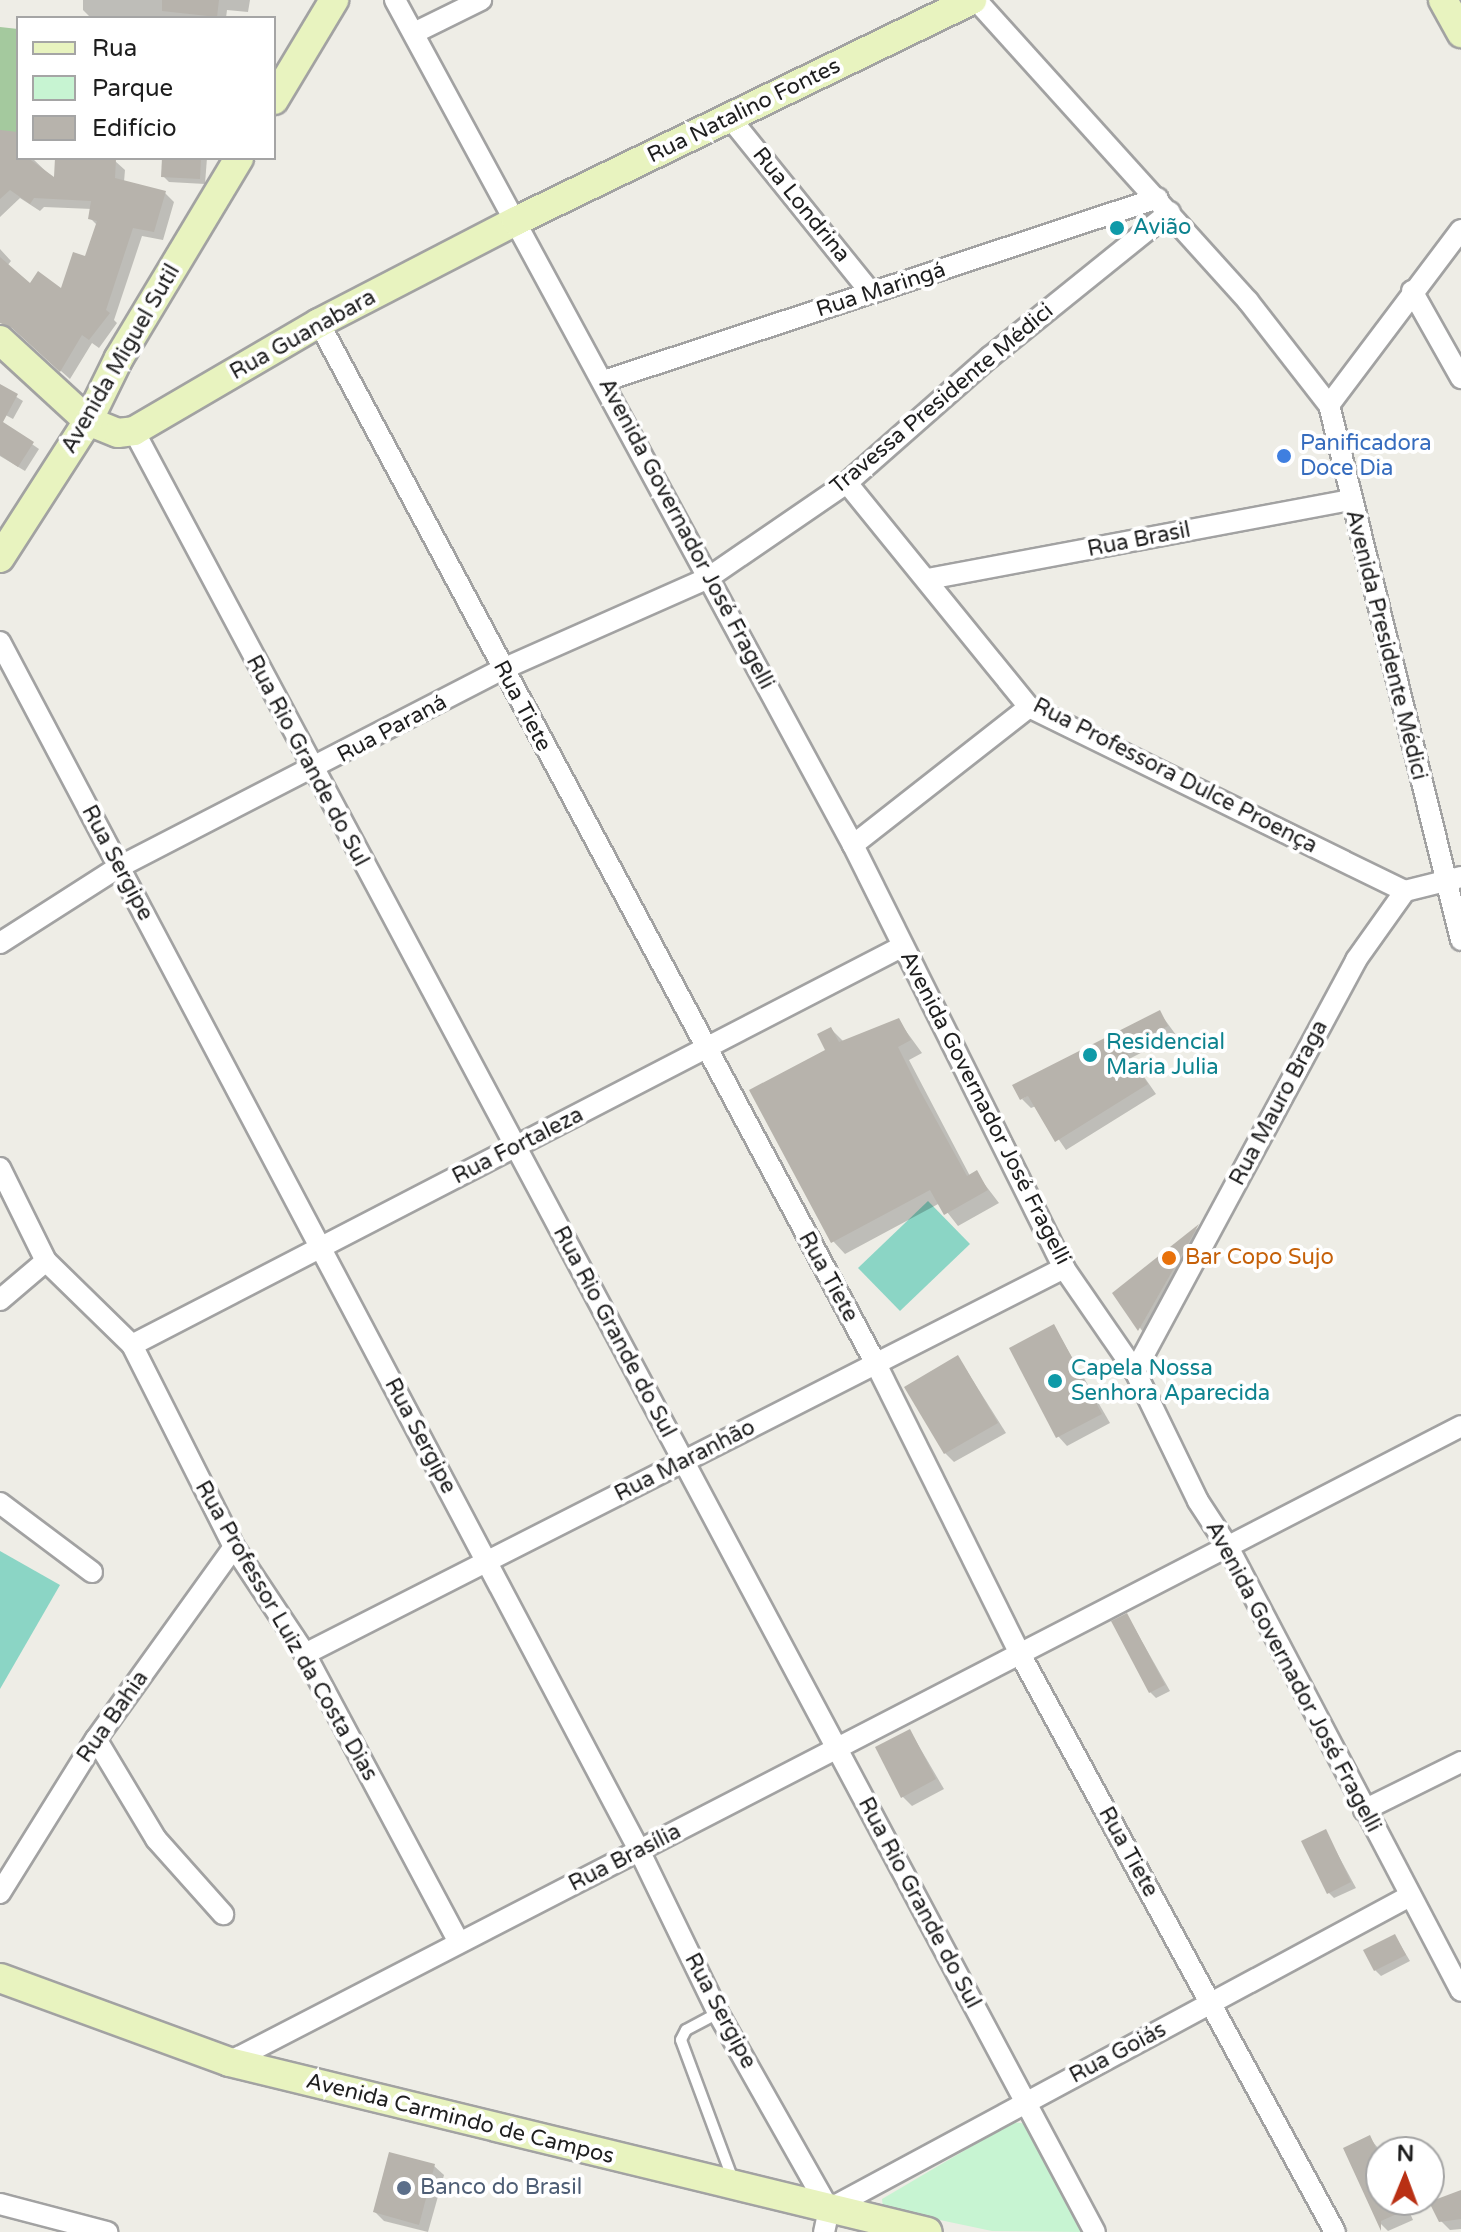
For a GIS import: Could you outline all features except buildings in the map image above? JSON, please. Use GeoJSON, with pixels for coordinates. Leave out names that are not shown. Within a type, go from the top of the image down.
{"type":"FeatureCollection","features":[{"type":"Feature","properties":{"kind":"main road"},"geometry":{"type":"LineString","coordinates":[[276,97],[334,0]]}},
{"type":"Feature","properties":{"kind":"main road","name":"Rua Natalino Fontes"},"geometry":{"type":"LineString","coordinates":[[516,221],[974,0]]}},
{"type":"Feature","properties":{"kind":"main road","name":"Avenida Miguel Sutil"},"geometry":{"type":"LineString","coordinates":[[0,558],[88,421],[119,358],[238,160]]}},
{"type":"Feature","properties":{"kind":"main road","name":"Rua Guanabara"},"geometry":{"type":"LineString","coordinates":[[59,466],[126,432],[319,323],[516,221]]}},
{"type":"Feature","properties":{"kind":"main road"},"geometry":{"type":"LineString","coordinates":[[0,340],[88,421],[126,432]]}},
{"type":"Feature","properties":{"kind":"main road","name":"Avenida Carmindo de Campos"},"geometry":{"type":"LineString","coordinates":[[0,1978],[229,2062],[736,2187],[826,2221],[928,2232]]}},
{"type":"Feature","properties":{"kind":"street","name":"Avenida Governador José Fragelli"},"geometry":{"type":"LineString","coordinates":[[395,0],[853,845],[1064,1268],[1135,1371],[1198,1501],[1228,1547],[1408,1897],[1461,1991]]}},
{"type":"Feature","properties":{"kind":"street"},"geometry":{"type":"LineString","coordinates":[[414,33],[481,0]]}},
{"type":"Feature","properties":{"kind":"street","name":"Avenida Presidente Médici"},"geometry":{"type":"LineString","coordinates":[[974,0],[1164,205],[1329,405],[1350,500],[1454,880],[1461,940]]}},
{"type":"Feature","properties":{"kind":"street","name":"Rua Londrina"},"geometry":{"type":"LineString","coordinates":[[730,118],[871,293]]}},
{"type":"Feature","properties":{"kind":"street","name":"Rua Maringá"},"geometry":{"type":"LineString","coordinates":[[604,381],[871,293],[1164,205]]}},
{"type":"Feature","properties":{"kind":"street","name":"Travessa Presidente Médici"},"geometry":{"type":"LineString","coordinates":[[708,578],[847,483],[1164,205]]}},
{"type":"Feature","properties":{"kind":"street"},"geometry":{"type":"LineString","coordinates":[[1329,405],[1461,230]]}},
{"type":"Feature","properties":{"kind":"street"},"geometry":{"type":"LineString","coordinates":[[1412,291],[1461,378]]}},
{"type":"Feature","properties":{"kind":"street","name":"Rua Tiete"},"geometry":{"type":"LineString","coordinates":[[319,323],[704,1049],[876,1364],[1020,1654],[1335,2232]]}},
{"type":"Feature","properties":{"kind":"street","name":"Rua Rio Grande do Sul"},"geometry":{"type":"LineString","coordinates":[[126,432],[515,1147],[1095,2232]]}},
{"type":"Feature","properties":{"kind":"street","name":"Rua Professora Dulce Proença"},"geometry":{"type":"LineString","coordinates":[[847,483],[1029,707],[1405,891]]}},
{"type":"Feature","properties":{"kind":"street","name":"Rua Brasil"},"geometry":{"type":"LineString","coordinates":[[928,579],[1350,500]]}},
{"type":"Feature","properties":{"kind":"street","name":"Rua Paraná"},"geometry":{"type":"LineString","coordinates":[[0,943],[119,867],[312,772],[503,669],[708,578]]}},
{"type":"Feature","properties":{"kind":"street","name":"Rua Sergipe"},"geometry":{"type":"LineString","coordinates":[[0,642],[639,1850],[718,2013],[826,2221]]}},
{"type":"Feature","properties":{"kind":"street"},"geometry":{"type":"LineString","coordinates":[[853,845],[1029,707]]}},
{"type":"Feature","properties":{"kind":"street"},"geometry":{"type":"LineString","coordinates":[[1405,891],[1454,880]]}},
{"type":"Feature","properties":{"kind":"street","name":"Rua Mauro Braga"},"geometry":{"type":"LineString","coordinates":[[1135,1371],[1356,960],[1405,891]]}},
{"type":"Feature","properties":{"kind":"street","name":"Rua Fortaleza"},"geometry":{"type":"LineString","coordinates":[[132,1345],[903,946]]}},
{"type":"Feature","properties":{"kind":"street","name":"Rua Professor Luiz da Costa Dias"},"geometry":{"type":"LineString","coordinates":[[0,1168],[46,1261],[132,1345],[234,1547],[305,1654],[459,1943]]}},
{"type":"Feature","properties":{"kind":"street"},"geometry":{"type":"LineString","coordinates":[[0,1300],[46,1261]]}},
{"type":"Feature","properties":{"kind":"street","name":"Rua Maranhão"},"geometry":{"type":"LineString","coordinates":[[305,1654],[1064,1268]]}},
{"type":"Feature","properties":{"kind":"street","name":"Rua Brasília"},"geometry":{"type":"LineString","coordinates":[[229,2062],[1461,1426]]}},
{"type":"Feature","properties":{"kind":"street"},"geometry":{"type":"LineString","coordinates":[[0,1503],[92,1572]]}},
{"type":"Feature","properties":{"kind":"street","name":"Rua Bahia"},"geometry":{"type":"LineString","coordinates":[[0,1893],[96,1739],[234,1547]]}},
{"type":"Feature","properties":{"kind":"street"},"geometry":{"type":"LineString","coordinates":[[96,1739],[156,1839],[223,1914]]}},
{"type":"Feature","properties":{"kind":"street"},"geometry":{"type":"LineString","coordinates":[[1364,1810],[1461,1762]]}},
{"type":"Feature","properties":{"kind":"street","name":"Rua Goiás"},"geometry":{"type":"LineString","coordinates":[[826,2221],[1026,2103],[1408,1897]]}},
{"type":"Feature","properties":{"kind":"street"},"geometry":{"type":"LineString","coordinates":[[0,2204],[107,2232]]}},
{"type":"Feature","properties":{"kind":"lane"},"geometry":{"type":"LineString","coordinates":[[718,2013],[686,2030],[681,2040],[736,2187]]}},
{"type":"Feature","properties":{"kind":"green space"},"geometry":{"type":"Polygon","coordinates":[[[0,27],[16,29],[16,144],[0,141],[0,27]]]}},
{"type":"Feature","properties":{"kind":"green space"},"geometry":{"type":"Polygon","coordinates":[[[1013,2122],[1029,2124],[1085,2232],[992,2231],[883,2208],[882,2199],[1013,2122]]]}},
{"type":"Feature","properties":{"kind":"shaded area"},"geometry":{"type":"Polygon","coordinates":[[[928,1201],[970,1244],[900,1311],[858,1268],[928,1201]]]}},
{"type":"Feature","properties":{"kind":"shaded area"},"geometry":{"type":"Polygon","coordinates":[[[0,1551],[60,1585],[0,1689],[0,1551]]]}},
{"type":"Feature","properties":{"kind":"place","name":"Avião"},"geometry":{"type":"Point","coordinates":[1117,228]}},
{"type":"Feature","properties":{"kind":"place","name":"Panificadora Doce Dia"},"geometry":{"type":"Point","coordinates":[1284,456]}},
{"type":"Feature","properties":{"kind":"place","name":"Residencial Maria Julia"},"geometry":{"type":"Point","coordinates":[1090,1055]}},
{"type":"Feature","properties":{"kind":"place","name":"Bar Copo Sujo"},"geometry":{"type":"Point","coordinates":[1169,1258]}},
{"type":"Feature","properties":{"kind":"place","name":"Capela Nossa Senhora Aparecida"},"geometry":{"type":"Point","coordinates":[1055,1381]}},
{"type":"Feature","properties":{"kind":"place","name":"Banco do Brasil"},"geometry":{"type":"Point","coordinates":[404,2188]}}]}
